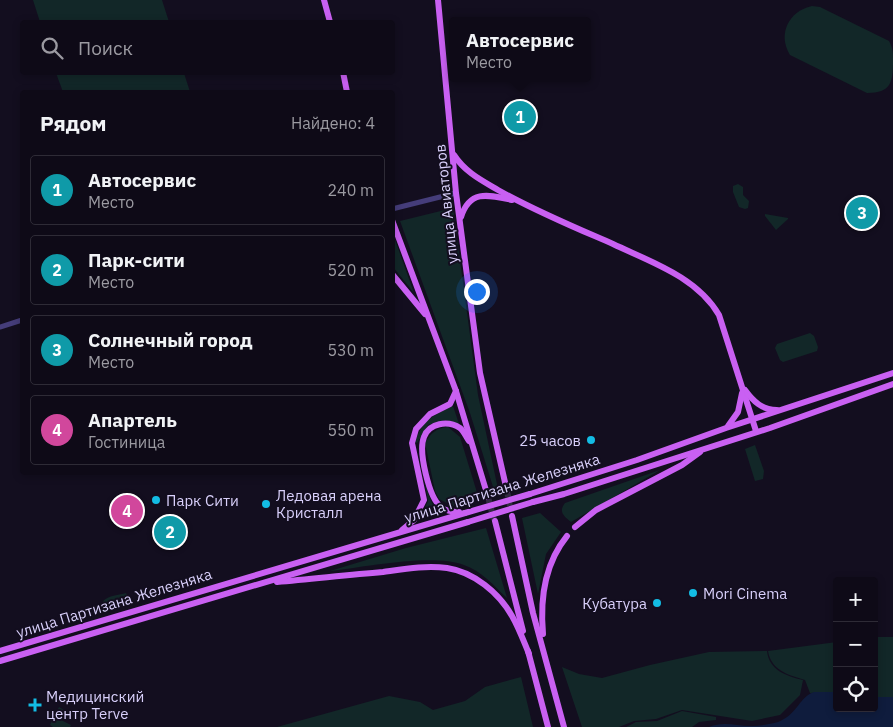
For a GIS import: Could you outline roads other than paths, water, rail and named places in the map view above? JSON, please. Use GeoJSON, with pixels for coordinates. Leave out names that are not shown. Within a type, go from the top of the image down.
{"type":"FeatureCollection","features":[{"type":"Feature","properties":{"kind":"main road"},"geometry":{"type":"LineString","coordinates":[[324,0],[329,20]]}},
{"type":"Feature","properties":{"kind":"main road","name":"улица Авиаторов"},"geometry":{"type":"LineString","coordinates":[[438,0],[456,193],[480,373],[507,491]]}},
{"type":"Feature","properties":{"kind":"main road"},"geometry":{"type":"LineString","coordinates":[[344,75],[347,90]]}},
{"type":"Feature","properties":{"kind":"main road"},"geometry":{"type":"LineString","coordinates":[[453,154],[466,170],[518,201],[672,272],[698,289],[719,315],[756,431]]}},
{"type":"Feature","properties":{"kind":"main road"},"geometry":{"type":"LineString","coordinates":[[460,221],[463,209],[471,200],[481,195],[518,201]]}},
{"type":"Feature","properties":{"kind":"main road"},"geometry":{"type":"LineString","coordinates":[[395,228],[456,391],[488,497]]}},
{"type":"Feature","properties":{"kind":"main road"},"geometry":{"type":"LineString","coordinates":[[395,278],[430,322]]}},
{"type":"Feature","properties":{"kind":"main road","name":"улица Партизана Железняка"},"geometry":{"type":"LineString","coordinates":[[0,651],[530,494],[637,460],[726,428],[893,373]]}},
{"type":"Feature","properties":{"kind":"main road","name":"улица Партизана Железняка"},"geometry":{"type":"LineString","coordinates":[[0,661],[564,494],[893,384]]}},
{"type":"Feature","properties":{"kind":"main road"},"geometry":{"type":"LineString","coordinates":[[742,386],[753,400],[764,408],[784,410]]}},
{"type":"Feature","properties":{"kind":"main road"},"geometry":{"type":"LineString","coordinates":[[726,428],[738,412],[742,386]]}},
{"type":"Feature","properties":{"kind":"main road"},"geometry":{"type":"LineString","coordinates":[[395,534],[414,520],[424,500],[412,443],[416,429],[430,414],[450,404],[456,391]]}},
{"type":"Feature","properties":{"kind":"main road"},"geometry":{"type":"LineString","coordinates":[[465,512],[447,511],[441,508],[434,500],[423,460],[423,439],[426,433],[435,426],[442,424],[453,425],[463,432],[475,452]]}},
{"type":"Feature","properties":{"kind":"main road"},"geometry":{"type":"LineString","coordinates":[[575,527],[596,510],[682,466],[703,449]]}},
{"type":"Feature","properties":{"kind":"main road"},"geometry":{"type":"LineString","coordinates":[[512,516],[564,727]]}},
{"type":"Feature","properties":{"kind":"main road"},"geometry":{"type":"LineString","coordinates":[[495,521],[548,727]]}},
{"type":"Feature","properties":{"kind":"main road"},"geometry":{"type":"LineString","coordinates":[[544,651],[541,612],[542,596],[554,556],[567,536]]}},
{"type":"Feature","properties":{"kind":"main road"},"geometry":{"type":"LineString","coordinates":[[265,582],[422,567],[446,568],[464,572],[478,580],[503,603],[512,616],[529,654]]}},
{"type":"Feature","properties":{"kind":"street"},"geometry":{"type":"LineString","coordinates":[[395,208],[456,193]]}},
{"type":"Feature","properties":{"kind":"street"},"geometry":{"type":"LineString","coordinates":[[0,326],[20,321]]}},
{"type":"Feature","properties":{"kind":"water"},"geometry":{"type":"Polygon","coordinates":[[[814,692],[833,692],[833,712],[878,712],[878,697],[893,697],[893,727],[709,727],[725,724],[754,726],[778,722],[790,715],[809,694],[814,692]]]}},
{"type":"Feature","properties":{"kind":"tunnel"},"geometry":{"type":"LineString","coordinates":[[507,491],[511,512]]}},
{"type":"Feature","properties":{"kind":"tunnel"},"geometry":{"type":"LineString","coordinates":[[488,497],[494,520]]}},
{"type":"Feature","properties":{"kind":"place","name":"Автосервис"},"geometry":{"type":"Point","coordinates":[520,117]}},
{"type":"Feature","properties":{"kind":"place","name":"Солнечный город"},"geometry":{"type":"Point","coordinates":[862,213]}},
{"type":"Feature","properties":{"kind":"place","name":"25 часов"},"geometry":{"type":"Point","coordinates":[591,440]}},
{"type":"Feature","properties":{"kind":"place","name":"Парк Сити"},"geometry":{"type":"Point","coordinates":[156,500]}},
{"type":"Feature","properties":{"kind":"place","name":"Ледовая арена Кристалл"},"geometry":{"type":"Point","coordinates":[266,504]}},
{"type":"Feature","properties":{"kind":"place","name":"Апартель"},"geometry":{"type":"Point","coordinates":[127,511]}},
{"type":"Feature","properties":{"kind":"place","name":"Парк-сити"},"geometry":{"type":"Point","coordinates":[170,532]}},
{"type":"Feature","properties":{"kind":"place","name":"Mori Cinema"},"geometry":{"type":"Point","coordinates":[693,593]}},
{"type":"Feature","properties":{"kind":"place","name":"Кубатура"},"geometry":{"type":"Point","coordinates":[657,603]}},
{"type":"Feature","properties":{"kind":"place","name":"Медицинский центр Terve"},"geometry":{"type":"Point","coordinates":[35,705]}}]}
